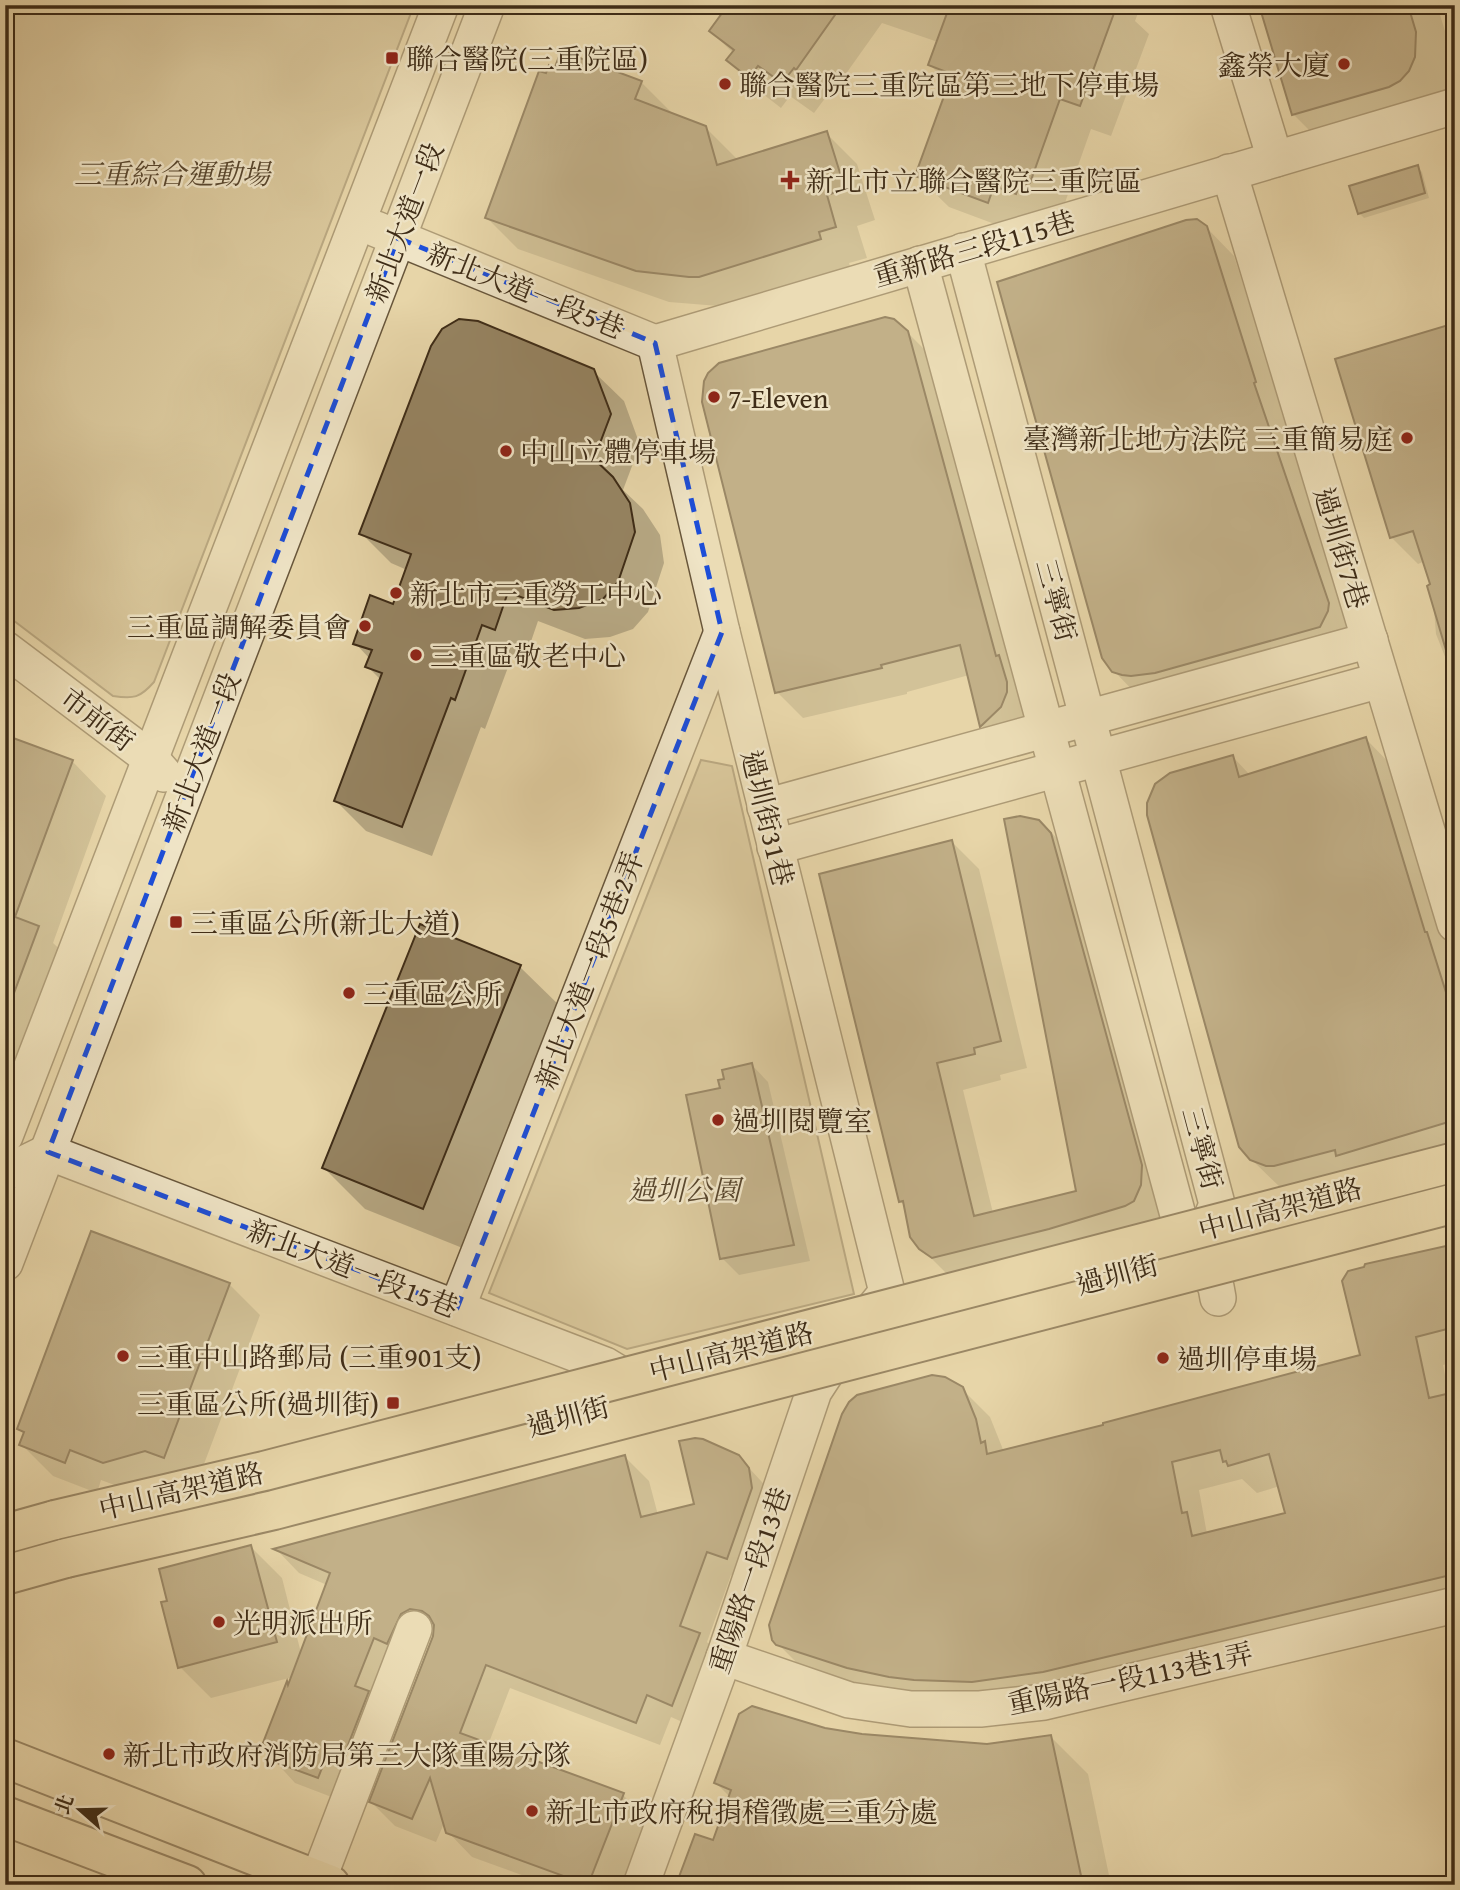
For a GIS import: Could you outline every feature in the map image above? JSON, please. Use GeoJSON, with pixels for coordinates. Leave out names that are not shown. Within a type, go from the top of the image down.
{"type":"FeatureCollection","features":[{"type":"Feature","properties":{"kind":"main road","name":"中山高架道路"},"geometry":{"type":"LineString","coordinates":[[8,1556],[278,1468],[1455,1162]]}},
{"type":"Feature","properties":{"kind":"main road","name":"過圳街"},"geometry":{"type":"LineString","coordinates":[[8,1556],[844,1345],[1455,1184]]}},
{"type":"Feature","properties":{"kind":"main road","name":"中山高架道路"},"geometry":{"type":"LineString","coordinates":[[8,1556],[301,1503],[1455,1203]]}},
{"type":"Feature","properties":{"kind":"main road"},"geometry":{"type":"LineString","coordinates":[[756,1367],[789,1364],[807,1373],[814,1391]]}},
{"type":"Feature","properties":{"kind":"main road"},"geometry":{"type":"LineString","coordinates":[[5,1758],[324,1882]]}},
{"type":"Feature","properties":{"kind":"main road"},"geometry":{"type":"LineString","coordinates":[[5,1816],[187,1885]]}},
{"type":"Feature","properties":{"kind":"street","name":"新北大道一段"},"geometry":{"type":"LineString","coordinates":[[5,1136],[441,5]]}},
{"type":"Feature","properties":{"kind":"street","name":"新北大道一段"},"geometry":{"type":"LineString","coordinates":[[5,1263],[487,5]]}},
{"type":"Feature","properties":{"kind":"street"},"geometry":{"type":"LineString","coordinates":[[1228,5],[1275,159]]}},
{"type":"Feature","properties":{"kind":"street","name":"重新路三段115巷"},"geometry":{"type":"LineString","coordinates":[[655,343],[1455,106]]}},
{"type":"Feature","properties":{"kind":"street","name":"過圳街7巷"},"geometry":{"type":"LineString","coordinates":[[1229,172],[1455,925]]}},
{"type":"Feature","properties":{"kind":"street","name":"新北大道一段5巷"},"geometry":{"type":"LineString","coordinates":[[358,222],[655,343]]}},
{"type":"Feature","properties":{"kind":"street","name":"三寧街"},"geometry":{"type":"LineString","coordinates":[[964,251],[1217,1204],[1197,1253]]}},
{"type":"Feature","properties":{"kind":"street","name":"三寧街"},"geometry":{"type":"LineString","coordinates":[[920,264],[1178,1215],[1197,1253]]}},
{"type":"Feature","properties":{"kind":"street","name":"過圳街31巷"},"geometry":{"type":"LineString","coordinates":[[655,343],[722,632],[887,1292]]}},
{"type":"Feature","properties":{"kind":"street","name":"新北大道一段5巷2弄"},"geometry":{"type":"LineString","coordinates":[[457,1308],[722,632]]}},
{"type":"Feature","properties":{"kind":"street"},"geometry":{"type":"LineString","coordinates":[[765,807],[1370,640]]}},
{"type":"Feature","properties":{"kind":"street","name":"市前街"},"geometry":{"type":"LineString","coordinates":[[5,649],[151,759],[184,797]]}},
{"type":"Feature","properties":{"kind":"street"},"geometry":{"type":"LineString","coordinates":[[775,847],[1381,680]]}},
{"type":"Feature","properties":{"kind":"street"},"geometry":{"type":"LineString","coordinates":[[5,1173],[48,1152]]}},
{"type":"Feature","properties":{"kind":"street","name":"新北大道一段15巷"},"geometry":{"type":"LineString","coordinates":[[48,1152],[605,1364],[653,1394]]}},
{"type":"Feature","properties":{"kind":"street"},"geometry":{"type":"LineString","coordinates":[[1197,1253],[1216,1287],[1218,1298]]}},
{"type":"Feature","properties":{"kind":"street","name":"重陽路一段13巷"},"geometry":{"type":"LineString","coordinates":[[641,1885],[814,1391],[844,1345],[887,1292]]}},
{"type":"Feature","properties":{"kind":"street","name":"重陽路一段113巷1弄"},"geometry":{"type":"LineString","coordinates":[[723,1657],[849,1700],[911,1709],[979,1709],[1044,1702],[1455,1605]]}},
{"type":"Feature","properties":{"kind":"street"},"geometry":{"type":"LineString","coordinates":[[324,1882],[414,1629]]}},
{"type":"Feature","properties":{"kind":"highlighted area"},"geometry":{"type":"Polygon","coordinates":[[[398,238],[655,343],[722,632],[457,1308],[48,1152],[398,238]]]}},
{"type":"Feature","properties":{"kind":"green space","name":"三重綜合運動場"},"geometry":{"type":"Polygon","coordinates":[[[5,5],[414,5],[154,682],[145,691],[132,697],[113,696],[5,614],[5,5]]]}},
{"type":"Feature","properties":{"kind":"green space","name":"過圳公園"},"geometry":{"type":"Polygon","coordinates":[[[701,760],[732,766],[854,1294],[627,1349],[489,1293],[701,760]]]}},
{"type":"Feature","properties":{"kind":"building"},"geometry":{"type":"Polygon","coordinates":[[[728,5],[842,5],[796,70],[794,68],[782,83],[758,66],[749,78],[726,60],[734,50],[709,31],[728,5]]]}},
{"type":"Feature","properties":{"kind":"building"},"geometry":{"type":"Polygon","coordinates":[[[950,5],[1117,5],[1080,106],[1060,99],[1030,183],[1019,186],[1016,194],[994,186],[988,203],[915,176],[952,74],[928,65],[950,5]]]}},
{"type":"Feature","properties":{"kind":"building","name":"鑫榮大廈"},"geometry":{"type":"Polygon","coordinates":[[[1259,5],[1408,5],[1416,32],[1415,57],[1409,71],[1400,81],[1389,87],[1292,115],[1259,5]]]}},
{"type":"Feature","properties":{"kind":"building"},"geometry":{"type":"Polygon","coordinates":[[[561,51],[642,81],[635,99],[706,126],[717,165],[827,131],[845,189],[827,195],[836,227],[819,232],[821,239],[699,277],[689,277],[636,271],[485,218],[539,71],[546,73],[549,65],[555,67],[561,51]]]}},
{"type":"Feature","properties":{"kind":"building"},"geometry":{"type":"Polygon","coordinates":[[[1418,165],[1425,193],[1358,214],[1349,186],[1418,165]]]}},
{"type":"Feature","properties":{"kind":"building"},"geometry":{"type":"Polygon","coordinates":[[[1197,219],[1207,226],[1256,382],[1254,383],[1329,603],[1328,611],[1320,627],[1155,673],[1122,675],[1112,672],[1102,658],[997,282],[1186,220],[1197,219]]]}},
{"type":"Feature","properties":{"kind":"building"},"geometry":{"type":"Polygon","coordinates":[[[885,317],[894,319],[908,331],[996,656],[999,655],[1007,682],[1007,692],[1001,707],[980,727],[960,645],[881,665],[882,668],[775,693],[702,402],[704,381],[719,363],[885,317]]]}},
{"type":"Feature","properties":{"kind":"building","name":"中山立體停車場"},"geometry":{"type":"Polygon","coordinates":[[[459,319],[478,321],[594,369],[611,414],[594,459],[613,477],[630,503],[635,532],[618,582],[603,599],[579,608],[554,610],[508,592],[495,630],[482,625],[455,700],[451,698],[402,827],[334,801],[382,673],[365,667],[372,650],[353,644],[370,595],[393,604],[411,554],[359,534],[431,346],[442,329],[459,319]]]}},
{"type":"Feature","properties":{"kind":"building","name":"臺灣新北地方法院 三重簡易庭"},"geometry":{"type":"Polygon","coordinates":[[[1455,323],[1455,656],[1448,657],[1427,586],[1430,584],[1413,531],[1390,538],[1335,359],[1455,323]]]}},
{"type":"Feature","properties":{"kind":"building"},"geometry":{"type":"Polygon","coordinates":[[[5,735],[73,760],[15,917],[39,926],[8,1009],[5,1008],[5,735]]]}},
{"type":"Feature","properties":{"kind":"building"},"geometry":{"type":"Polygon","coordinates":[[[1366,737],[1455,1021],[1455,1120],[1336,1156],[1335,1150],[1266,1166],[1250,1160],[1239,1147],[1147,815],[1147,803],[1155,784],[1170,773],[1233,755],[1239,777],[1366,737]]]}},
{"type":"Feature","properties":{"kind":"building"},"geometry":{"type":"Polygon","coordinates":[[[1020,816],[1039,820],[1051,833],[1142,1165],[1141,1185],[1134,1201],[1125,1206],[1049,1229],[932,1258],[919,1249],[910,1237],[903,1201],[899,1202],[819,874],[952,840],[1001,1041],[974,1048],[975,1054],[937,1063],[974,1216],[1076,1191],[1004,819],[1020,816]]]}},
{"type":"Feature","properties":{"kind":"building","name":"三重區公所"},"geometry":{"type":"Polygon","coordinates":[[[420,924],[521,965],[423,1209],[322,1168],[420,924]]]}},
{"type":"Feature","properties":{"kind":"building"},"geometry":{"type":"Polygon","coordinates":[[[752,1063],[794,1245],[720,1259],[686,1095],[720,1088],[718,1080],[724,1079],[722,1070],[752,1063]]]}},
{"type":"Feature","properties":{"kind":"building","name":"三重中山路郵局 (三重901支)"},"geometry":{"type":"Polygon","coordinates":[[[91,1231],[230,1283],[164,1458],[145,1451],[103,1463],[70,1450],[65,1463],[19,1445],[24,1432],[17,1429],[91,1231]]]}},
{"type":"Feature","properties":{"kind":"building"},"geometry":{"type":"Polygon","coordinates":[[[1455,1244],[1455,1327],[1416,1337],[1429,1398],[1455,1392],[1455,1574],[1043,1672],[972,1682],[889,1677],[847,1668],[776,1645],[772,1640],[769,1625],[842,1414],[857,1395],[932,1375],[945,1377],[963,1387],[976,1419],[981,1443],[985,1441],[987,1454],[1103,1425],[1360,1355],[1342,1281],[1348,1271],[1364,1267],[1365,1264],[1455,1244]],[[1220,1450],[1172,1462],[1182,1513],[1187,1512],[1192,1536],[1285,1513],[1269,1454],[1228,1466],[1226,1461],[1223,1462],[1220,1450]]]}},
{"type":"Feature","properties":{"kind":"building"},"geometry":{"type":"Polygon","coordinates":[[[695,1438],[739,1455],[749,1468],[752,1488],[727,1559],[707,1552],[680,1626],[700,1633],[672,1706],[647,1695],[636,1723],[486,1665],[460,1733],[624,1793],[588,1885],[446,1833],[430,1778],[412,1819],[369,1802],[433,1636],[434,1625],[422,1611],[410,1609],[401,1614],[387,1644],[374,1638],[355,1686],[369,1691],[341,1763],[326,1758],[318,1778],[269,1760],[272,1753],[261,1748],[330,1573],[273,1549],[625,1455],[641,1517],[694,1504],[679,1441],[695,1438]]]}},
{"type":"Feature","properties":{"kind":"building","name":"光明派出所"},"geometry":{"type":"Polygon","coordinates":[[[251,1545],[277,1642],[178,1668],[161,1602],[167,1601],[159,1569],[251,1545]]]}},
{"type":"Feature","properties":{"kind":"building"},"geometry":{"type":"Polygon","coordinates":[[[752,1706],[825,1728],[862,1734],[987,1744],[1051,1735],[1083,1885],[676,1885],[695,1834],[713,1840],[731,1790],[714,1783],[739,1714],[752,1706]]]}},
{"type":"Feature","properties":{"kind":"place","name":"聯合醫院(三重院區)"},"geometry":{"type":"Point","coordinates":[392,58]}},
{"type":"Feature","properties":{"kind":"place","name":"鑫榮大廈"},"geometry":{"type":"Point","coordinates":[1344,64]}},
{"type":"Feature","properties":{"kind":"place","name":"聯合醫院三重院區第三地下停車場"},"geometry":{"type":"Point","coordinates":[725,84]}},
{"type":"Feature","properties":{"kind":"place","name":"新北市立聯合醫院三重院區"},"geometry":{"type":"Point","coordinates":[790,180]}},
{"type":"Feature","properties":{"kind":"place","name":"7-Eleven"},"geometry":{"type":"Point","coordinates":[714,397]}},
{"type":"Feature","properties":{"kind":"place","name":"臺灣新北地方法院 三重簡易庭"},"geometry":{"type":"Point","coordinates":[1407,438]}},
{"type":"Feature","properties":{"kind":"place","name":"中山立體停車場"},"geometry":{"type":"Point","coordinates":[506,451]}},
{"type":"Feature","properties":{"kind":"place","name":"新北市三重勞工中心"},"geometry":{"type":"Point","coordinates":[396,593]}},
{"type":"Feature","properties":{"kind":"place","name":"三重區調解委員會"},"geometry":{"type":"Point","coordinates":[365,626]}},
{"type":"Feature","properties":{"kind":"place","name":"三重區敬老中心"},"geometry":{"type":"Point","coordinates":[416,655]}},
{"type":"Feature","properties":{"kind":"place","name":"三重區公所(新北大道)"},"geometry":{"type":"Point","coordinates":[176,922]}},
{"type":"Feature","properties":{"kind":"place","name":"三重區公所"},"geometry":{"type":"Point","coordinates":[349,993]}},
{"type":"Feature","properties":{"kind":"place","name":"過圳閱覽室"},"geometry":{"type":"Point","coordinates":[718,1120]}},
{"type":"Feature","properties":{"kind":"place","name":"三重中山路郵局 (三重901支)"},"geometry":{"type":"Point","coordinates":[123,1356]}},
{"type":"Feature","properties":{"kind":"place","name":"過圳停車場"},"geometry":{"type":"Point","coordinates":[1163,1358]}},
{"type":"Feature","properties":{"kind":"place","name":"三重區公所(過圳街)"},"geometry":{"type":"Point","coordinates":[393,1403]}},
{"type":"Feature","properties":{"kind":"place","name":"光明派出所"},"geometry":{"type":"Point","coordinates":[219,1622]}},
{"type":"Feature","properties":{"kind":"place","name":"新北市政府消防局第三大隊重陽分隊"},"geometry":{"type":"Point","coordinates":[109,1754]}},
{"type":"Feature","properties":{"kind":"place","name":"新北市政府稅捐稽徵處三重分處"},"geometry":{"type":"Point","coordinates":[532,1811]}}]}
